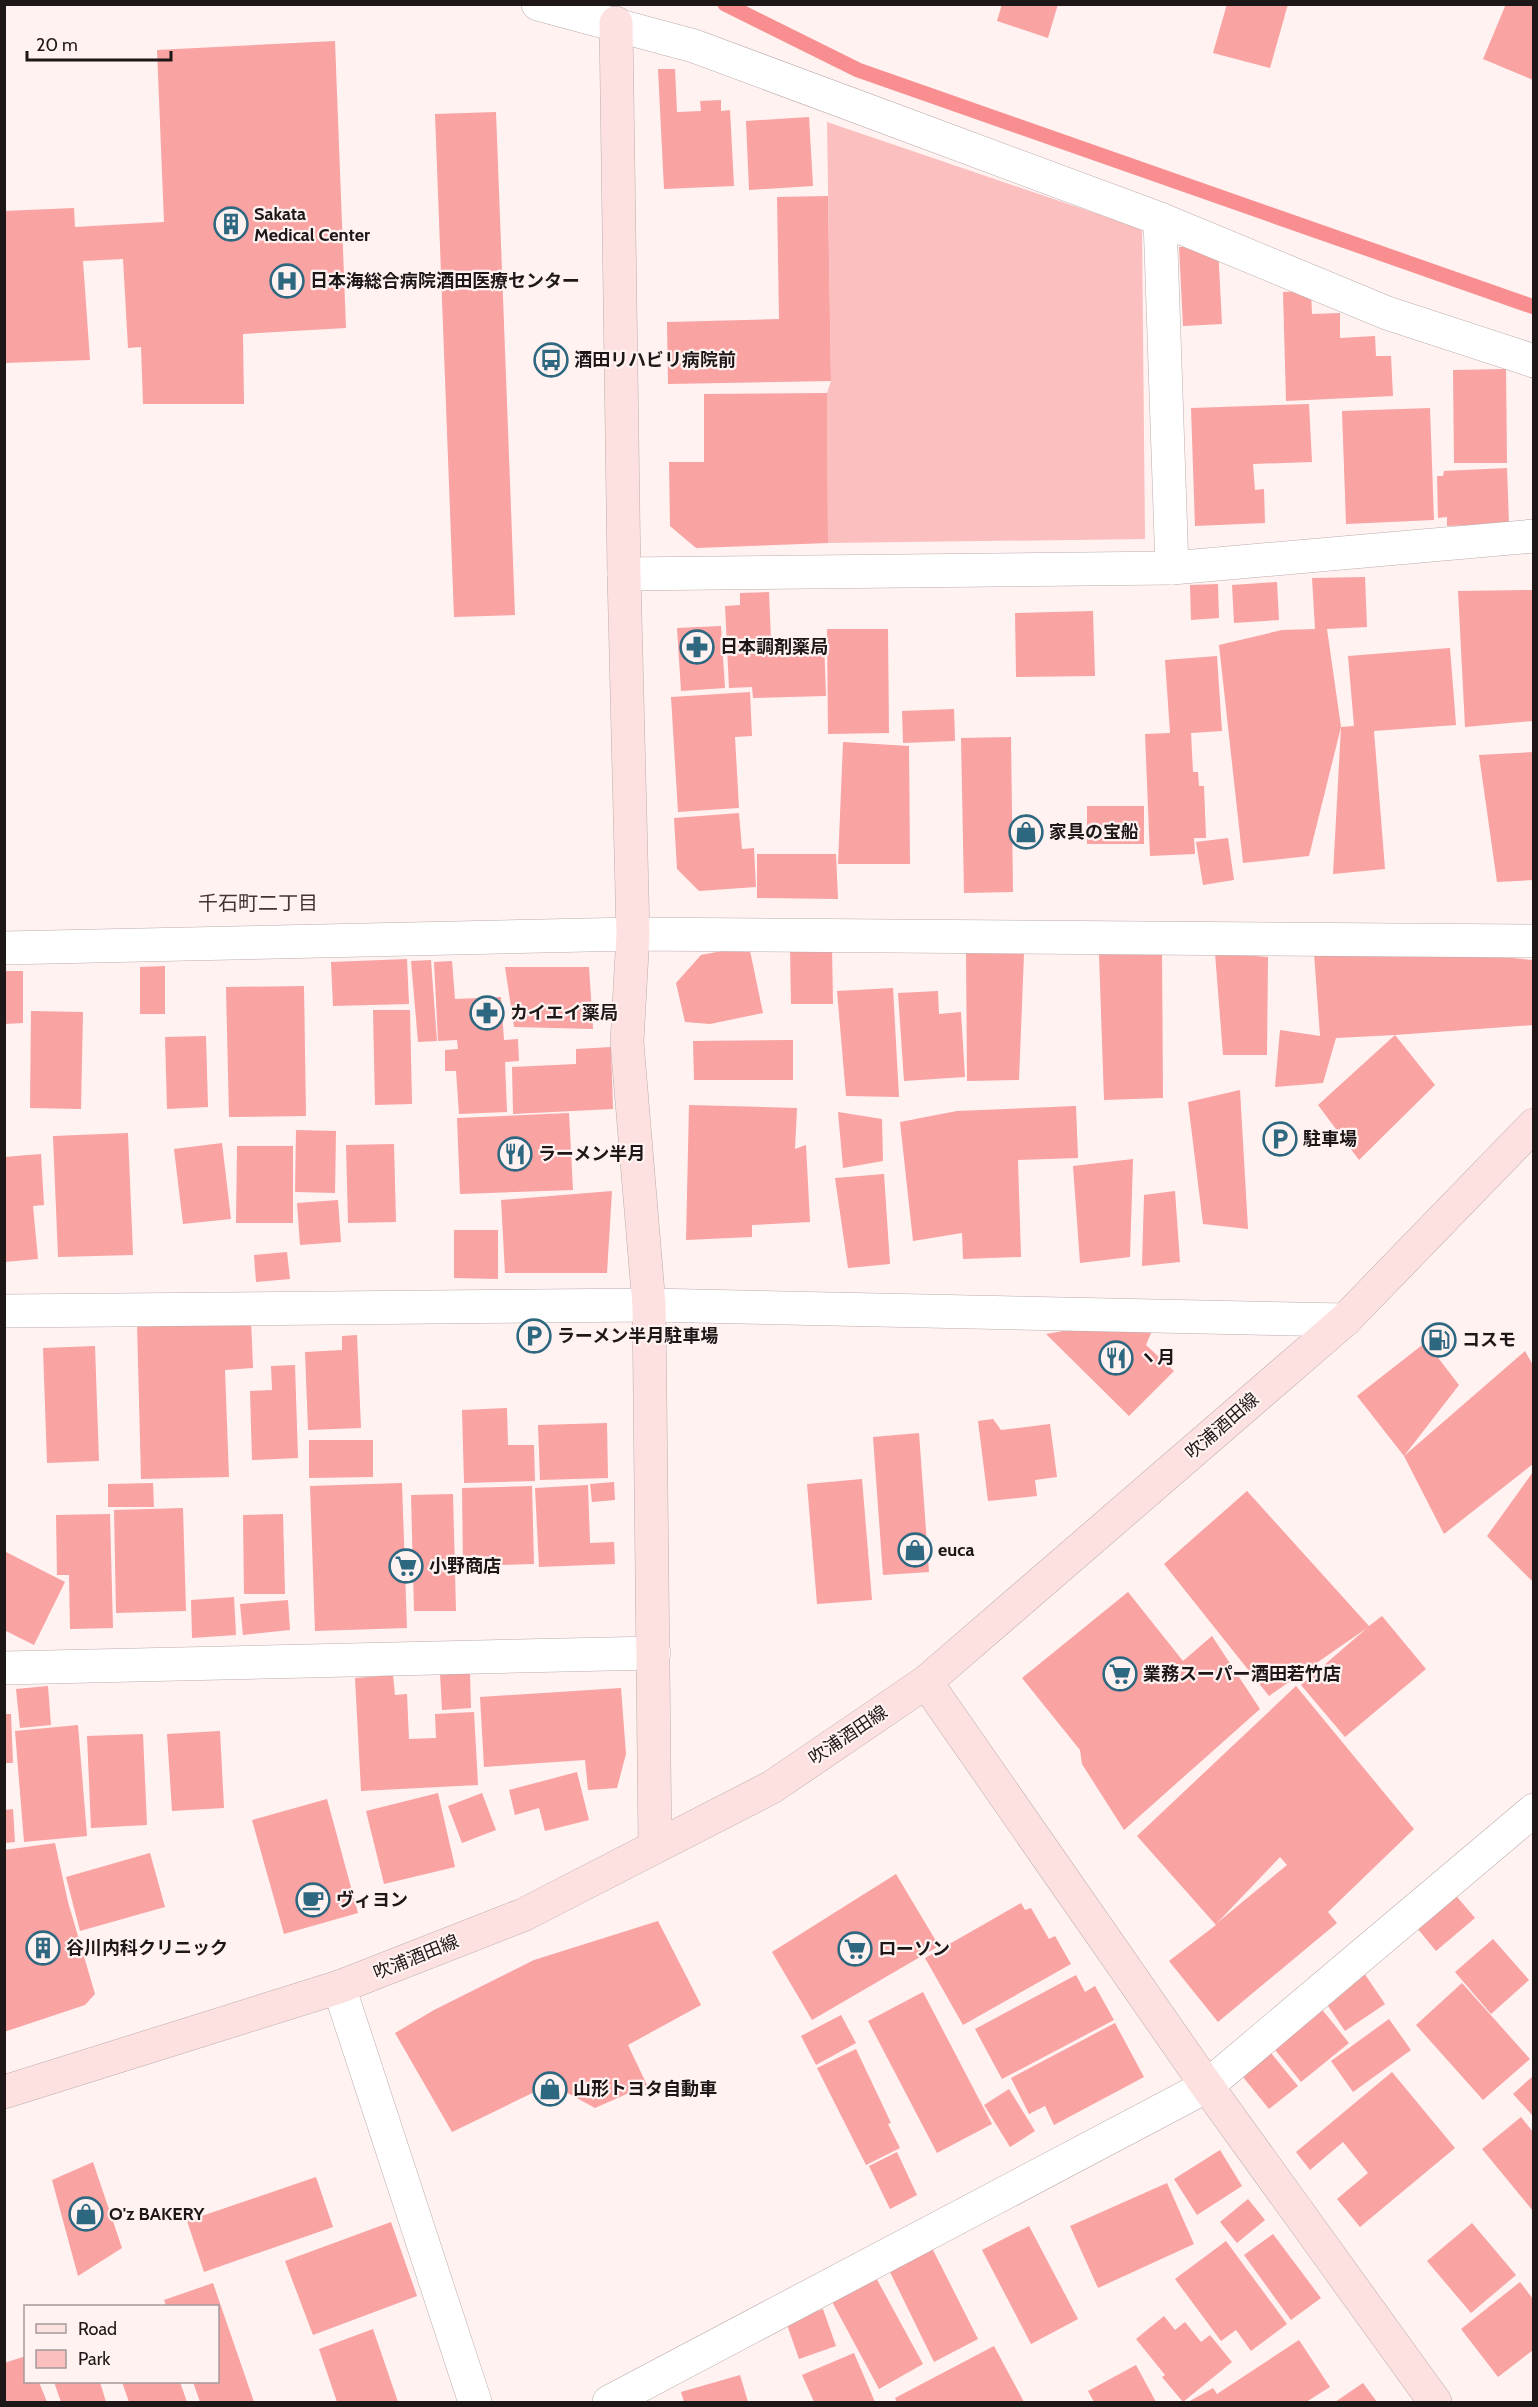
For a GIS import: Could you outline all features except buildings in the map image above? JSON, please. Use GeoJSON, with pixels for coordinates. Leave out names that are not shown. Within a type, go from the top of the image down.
{"type":"FeatureCollection","features":[{"type":"Feature","properties":{"kind":"street"},"geometry":{"type":"LineString","coordinates":[[538,4],[620,14],[694,46],[1160,219],[1387,313],[1533,361]]}},
{"type":"Feature","properties":{"kind":"street"},"geometry":{"type":"LineString","coordinates":[[620,14],[624,574],[633,934],[627,1042],[649,1305],[655,1847]]}},
{"type":"Feature","properties":{"kind":"street"},"geometry":{"type":"LineString","coordinates":[[1160,219],[1172,568]]}},
{"type":"Feature","properties":{"kind":"street"},"geometry":{"type":"LineString","coordinates":[[624,574],[1172,568],[1533,536]]}},
{"type":"Feature","properties":{"kind":"street"},"geometry":{"type":"LineString","coordinates":[[4,948],[633,934],[1533,941]]}},
{"type":"Feature","properties":{"kind":"street","name":"吹浦酒田線"},"geometry":{"type":"LineString","coordinates":[[4,2092],[339,1988],[523,1915],[772,1787],[927,1682],[1345,1320],[1533,1125]]}},
{"type":"Feature","properties":{"kind":"street"},"geometry":{"type":"LineString","coordinates":[[4,1311],[649,1305],[1345,1320]]}},
{"type":"Feature","properties":{"kind":"street"},"geometry":{"type":"LineString","coordinates":[[4,1668],[654,1653]]}},
{"type":"Feature","properties":{"kind":"street"},"geometry":{"type":"LineString","coordinates":[[927,1682],[1207,2086],[1435,2403]]}},
{"type":"Feature","properties":{"kind":"street"},"geometry":{"type":"LineString","coordinates":[[609,2403],[1207,2086],[1533,1810]]}},
{"type":"Feature","properties":{"kind":"street"},"geometry":{"type":"LineString","coordinates":[[339,1988],[475,2403]]}},
{"type":"Feature","properties":{"kind":"green space"},"geometry":{"type":"Polygon","coordinates":[[[827,122],[1142,229],[1145,539],[828,543],[827,393],[831,381],[827,122]]]}},
{"type":"Feature","properties":{"kind":"waterway"},"geometry":{"type":"LineString","coordinates":[[725,4],[858,70],[1534,307]]}},
{"type":"Feature","properties":{"kind":"place","name":"Sakata Medical Center"},"geometry":{"type":"Point","coordinates":[231,224]}},
{"type":"Feature","properties":{"kind":"place","name":"日本海総合病院酒田医療センター"},"geometry":{"type":"Point","coordinates":[287,281]}},
{"type":"Feature","properties":{"kind":"place","name":"酒田リハビリ病院前"},"geometry":{"type":"Point","coordinates":[551,360]}},
{"type":"Feature","properties":{"kind":"place","name":"日本調剤薬局"},"geometry":{"type":"Point","coordinates":[697,647]}},
{"type":"Feature","properties":{"kind":"place","name":"家具の宝船"},"geometry":{"type":"Point","coordinates":[1026,832]}},
{"type":"Feature","properties":{"kind":"place","name":"カイエイ薬局"},"geometry":{"type":"Point","coordinates":[487,1013]}},
{"type":"Feature","properties":{"kind":"place","name":"駐車場"},"geometry":{"type":"Point","coordinates":[1280,1139]}},
{"type":"Feature","properties":{"kind":"place","name":"ラーメン半月"},"geometry":{"type":"Point","coordinates":[515,1154]}},
{"type":"Feature","properties":{"kind":"place","name":"ラーメン半月駐車場"},"geometry":{"type":"Point","coordinates":[534,1336]}},
{"type":"Feature","properties":{"kind":"place","name":"コスモ"},"geometry":{"type":"Point","coordinates":[1439,1340]}},
{"type":"Feature","properties":{"kind":"place","name":"ヽ月"},"geometry":{"type":"Point","coordinates":[1116,1358]}},
{"type":"Feature","properties":{"kind":"place","name":"euca"},"geometry":{"type":"Point","coordinates":[915,1550]}},
{"type":"Feature","properties":{"kind":"place","name":"小野商店"},"geometry":{"type":"Point","coordinates":[406,1566]}},
{"type":"Feature","properties":{"kind":"place","name":"業務スーパー酒田若竹店"},"geometry":{"type":"Point","coordinates":[1120,1674]}},
{"type":"Feature","properties":{"kind":"place","name":"ヴィヨン"},"geometry":{"type":"Point","coordinates":[313,1900]}},
{"type":"Feature","properties":{"kind":"place","name":"谷川内科クリニック"},"geometry":{"type":"Point","coordinates":[43,1948]}},
{"type":"Feature","properties":{"kind":"place","name":"ローソン"},"geometry":{"type":"Point","coordinates":[855,1949]}},
{"type":"Feature","properties":{"kind":"place","name":"山形トヨタ自動車"},"geometry":{"type":"Point","coordinates":[550,2089]}},
{"type":"Feature","properties":{"kind":"place","name":"O'z BAKERY"},"geometry":{"type":"Point","coordinates":[86,2214]}},
{"type":"Feature","properties":{"kind":"district","name":"千石町二丁目"},"geometry":{"type":"Point","coordinates":[258,903]}}]}
